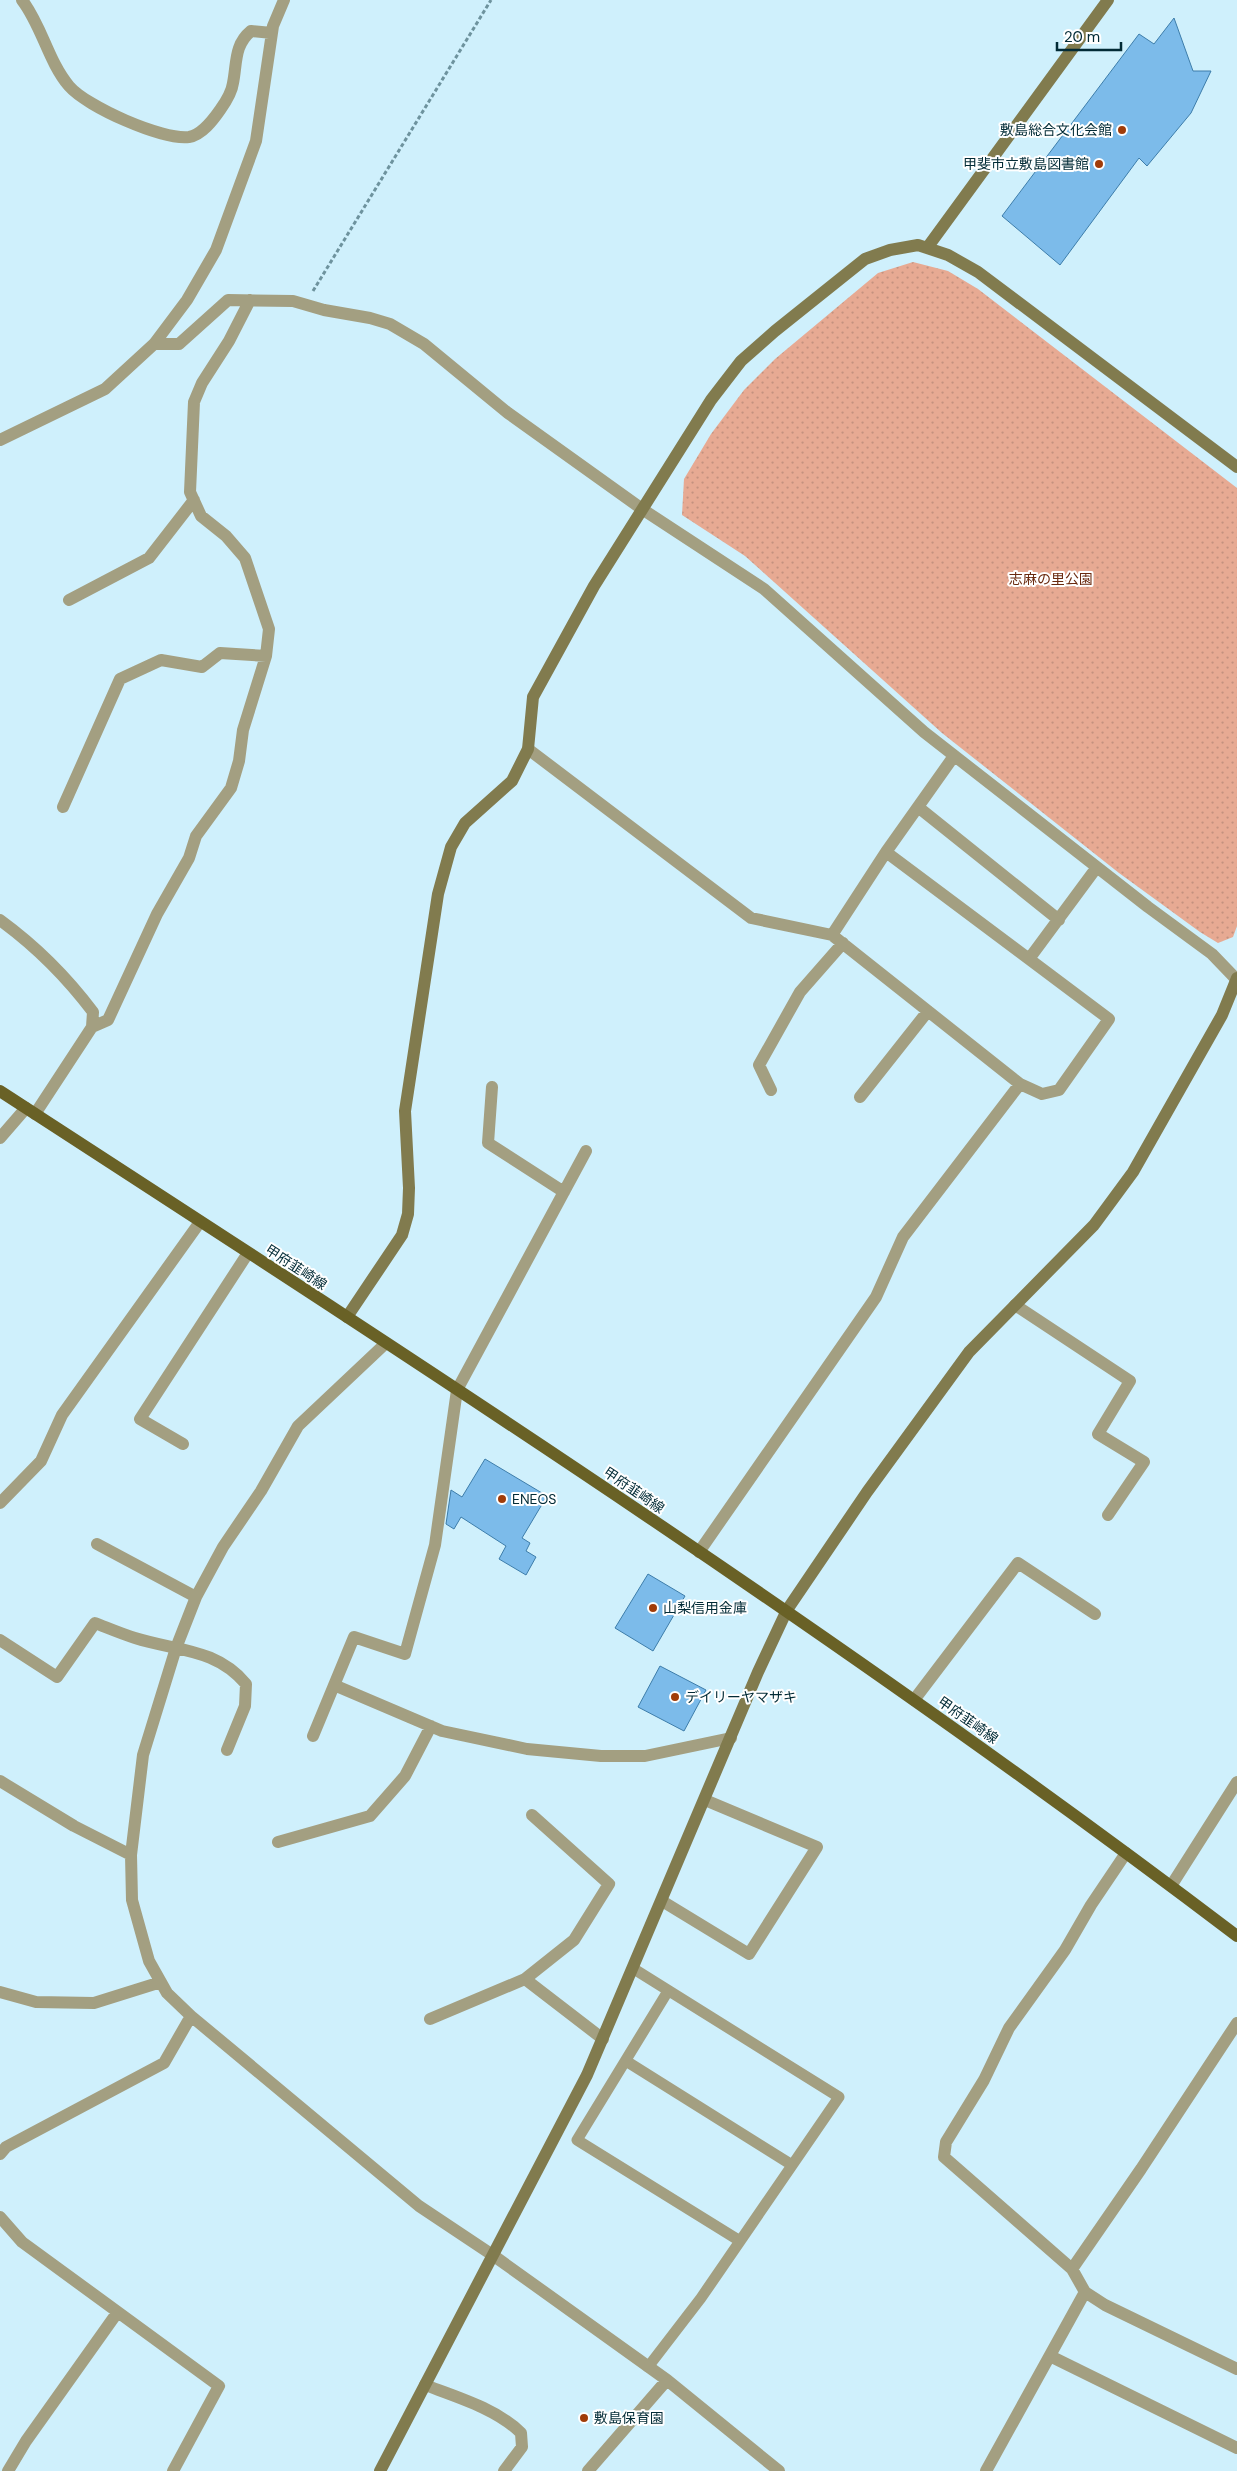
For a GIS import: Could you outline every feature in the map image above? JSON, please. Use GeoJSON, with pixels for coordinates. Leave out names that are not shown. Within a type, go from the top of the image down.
{"type":"FeatureCollection","features":[{"type":"Feature","properties":{"kind":"main road","name":"甲府韮崎線"},"geometry":{"type":"LineString","coordinates":[[0,1091],[386,1343],[787,1610],[1126,1853],[1237,1936]]}},
{"type":"Feature","properties":{"kind":"street"},"geometry":{"type":"LineString","coordinates":[[22,0],[52,61],[70,87],[83,98],[132,124],[164,136],[191,137],[206,127],[221,108],[233,85],[236,60],[242,39],[251,31],[272,33]]}},
{"type":"Feature","properties":{"kind":"street"},"geometry":{"type":"LineString","coordinates":[[0,440],[105,389],[154,344],[188,300],[216,250],[256,141],[272,33],[284,0]]}},
{"type":"Feature","properties":{"kind":"street"},"geometry":{"type":"LineString","coordinates":[[927,248],[1108,0]]}},
{"type":"Feature","properties":{"kind":"street"},"geometry":{"type":"LineString","coordinates":[[346,1318],[402,1235],[408,1214],[409,1188],[405,1111],[438,894],[451,847],[464,823],[512,781],[528,749],[532,697],[539,682],[594,586],[642,509],[711,400],[741,361],[775,331],[865,259],[890,250],[918,245],[948,254],[978,272],[1237,467]]}},
{"type":"Feature","properties":{"kind":"street"},"geometry":{"type":"LineString","coordinates":[[154,344],[179,344],[228,300],[293,300],[324,310],[370,318],[390,324],[424,344],[508,413],[642,509],[764,589],[924,732],[1212,954],[1237,979],[1222,1015],[1133,1172],[1094,1225],[1059,1263],[969,1352],[866,1492],[787,1610],[730,1738],[634,1969],[587,2075],[380,2471]]}},
{"type":"Feature","properties":{"kind":"street"},"geometry":{"type":"LineString","coordinates":[[0,1138],[30,1111],[92,1027],[108,1020],[158,914],[189,858],[196,836],[231,788],[239,761],[243,730],[266,656],[269,628],[245,558],[226,536],[201,516],[190,492],[194,402],[202,383],[229,341],[250,300]]}},
{"type":"Feature","properties":{"kind":"street"},"geometry":{"type":"LineString","coordinates":[[69,600],[150,558],[194,500]]}},
{"type":"Feature","properties":{"kind":"street"},"geometry":{"type":"LineString","coordinates":[[63,807],[120,679],[161,660],[202,667],[220,653],[266,656]]}},
{"type":"Feature","properties":{"kind":"street"},"geometry":{"type":"LineString","coordinates":[[528,749],[751,918],[832,935],[1020,1084],[1042,1094],[1059,1090],[1109,1019],[886,852]]}},
{"type":"Feature","properties":{"kind":"street"},"geometry":{"type":"LineString","coordinates":[[832,935],[886,852],[954,756]]}},
{"type":"Feature","properties":{"kind":"street"},"geometry":{"type":"LineString","coordinates":[[918,807],[1058,920]]}},
{"type":"Feature","properties":{"kind":"street"},"geometry":{"type":"LineString","coordinates":[[1029,959],[1097,867]]}},
{"type":"Feature","properties":{"kind":"street"},"geometry":{"type":"LineString","coordinates":[[0,920],[33,944],[71,982],[93,1012],[92,1027]]}},
{"type":"Feature","properties":{"kind":"street"},"geometry":{"type":"LineString","coordinates":[[771,1090],[759,1065],[800,992],[843,944]]}},
{"type":"Feature","properties":{"kind":"street"},"geometry":{"type":"LineString","coordinates":[[860,1098],[928,1011]]}},
{"type":"Feature","properties":{"kind":"street"},"geometry":{"type":"LineString","coordinates":[[699,1552],[876,1297],[903,1237],[1020,1084]]}},
{"type":"Feature","properties":{"kind":"street"},"geometry":{"type":"LineString","coordinates":[[492,1088],[488,1143],[564,1192]]}},
{"type":"Feature","properties":{"kind":"street"},"geometry":{"type":"LineString","coordinates":[[313,1736],[354,1637],[405,1654],[435,1545],[457,1390],[586,1151]]}},
{"type":"Feature","properties":{"kind":"street"},"geometry":{"type":"LineString","coordinates":[[0,1503],[41,1461],[62,1415],[200,1222]]}},
{"type":"Feature","properties":{"kind":"street"},"geometry":{"type":"LineString","coordinates":[[183,1444],[140,1419],[248,1253]]}},
{"type":"Feature","properties":{"kind":"street"},"geometry":{"type":"LineString","coordinates":[[1015,1305],[1130,1381],[1098,1434],[1144,1462],[1108,1515]]}},
{"type":"Feature","properties":{"kind":"street"},"geometry":{"type":"LineString","coordinates":[[386,1343],[298,1426],[261,1491],[223,1547],[196,1597],[176,1648],[143,1755],[131,1855],[132,1900],[150,1961],[167,1993],[192,2016],[419,2206],[494,2256],[667,2380],[779,2471]]}},
{"type":"Feature","properties":{"kind":"street"},"geometry":{"type":"LineString","coordinates":[[97,1544],[196,1597]]}},
{"type":"Feature","properties":{"kind":"street"},"geometry":{"type":"LineString","coordinates":[[914,1700],[1018,1562],[1096,1614]]}},
{"type":"Feature","properties":{"kind":"street"},"geometry":{"type":"LineString","coordinates":[[0,1640],[57,1677],[95,1623],[135,1638],[210,1656],[237,1673],[246,1684],[245,1706],[227,1750]]}},
{"type":"Feature","properties":{"kind":"street"},"geometry":{"type":"LineString","coordinates":[[334,1685],[442,1731],[527,1749],[600,1756],[645,1756],[730,1738]]}},
{"type":"Feature","properties":{"kind":"street"},"geometry":{"type":"LineString","coordinates":[[278,1842],[370,1816],[405,1776],[431,1726]]}},
{"type":"Feature","properties":{"kind":"street"},"geometry":{"type":"LineString","coordinates":[[0,1782],[74,1826],[131,1855]]}},
{"type":"Feature","properties":{"kind":"street"},"geometry":{"type":"LineString","coordinates":[[1171,1886],[1237,1782]]}},
{"type":"Feature","properties":{"kind":"street"},"geometry":{"type":"LineString","coordinates":[[662,1901],[749,1954],[818,1847],[704,1800]]}},
{"type":"Feature","properties":{"kind":"street"},"geometry":{"type":"LineString","coordinates":[[430,2019],[525,1979],[574,1940],[609,1884],[532,1814]]}},
{"type":"Feature","properties":{"kind":"street"},"geometry":{"type":"LineString","coordinates":[[1126,1853],[1091,1905],[1065,1950],[1010,2028],[984,2080],[946,2142],[944,2158],[1072,2268],[1085,2292],[1105,2305],[1237,2369]]}},
{"type":"Feature","properties":{"kind":"street"},"geometry":{"type":"LineString","coordinates":[[525,1979],[603,2039]]}},
{"type":"Feature","properties":{"kind":"street"},"geometry":{"type":"LineString","coordinates":[[0,1992],[36,2002],[94,2003],[161,1982]]}},
{"type":"Feature","properties":{"kind":"street"},"geometry":{"type":"LineString","coordinates":[[0,2154],[6,2147],[164,2063],[192,2016]]}},
{"type":"Feature","properties":{"kind":"street"},"geometry":{"type":"LineString","coordinates":[[1072,2268],[1141,2169],[1237,2024]]}},
{"type":"Feature","properties":{"kind":"street"},"geometry":{"type":"LineString","coordinates":[[0,2217],[22,2242],[219,2386],[173,2471]]}},
{"type":"Feature","properties":{"kind":"street"},"geometry":{"type":"LineString","coordinates":[[986,2471],[1085,2292]]}},
{"type":"Feature","properties":{"kind":"street"},"geometry":{"type":"LineString","coordinates":[[8,2471],[26,2441],[117,2313]]}},
{"type":"Feature","properties":{"kind":"street"},"geometry":{"type":"LineString","coordinates":[[1050,2356],[1237,2448]]}},
{"type":"Feature","properties":{"kind":"street"},"geometry":{"type":"LineString","coordinates":[[588,2471],[667,2380]]}},
{"type":"Feature","properties":{"kind":"street"},"geometry":{"type":"LineString","coordinates":[[425,2385],[494,2415],[513,2425],[521,2433],[522,2447],[504,2471]]}},
{"type":"Feature","properties":{"kind":"lane"},"geometry":{"type":"LineString","coordinates":[[634,1969],[839,2097],[701,2298],[648,2367]]}},
{"type":"Feature","properties":{"kind":"lane"},"geometry":{"type":"LineString","coordinates":[[668,1991],[577,2140],[740,2241]]}},
{"type":"Feature","properties":{"kind":"lane"},"geometry":{"type":"LineString","coordinates":[[626,2061],[792,2165]]}},
{"type":"Feature","properties":{"kind":"path"},"geometry":{"type":"LineString","coordinates":[[305,304],[491,0]]}},
{"type":"Feature","properties":{"kind":"green space","name":"志麻の里公園"},"geometry":{"type":"Polygon","coordinates":[[[913,262],[948,271],[978,289],[1237,488],[1237,926],[1233,937],[1218,943],[1119,873],[942,733],[745,556],[682,515],[684,479],[711,434],[744,390],[775,359],[878,273],[913,262]]]}},
{"type":"Feature","properties":{"kind":"building","name":"敷島総合文化会館"},"geometry":{"type":"Polygon","coordinates":[[[1174,18],[1193,71],[1211,71],[1191,113],[1147,166],[1139,158],[1060,265],[1002,216],[1139,34],[1154,44],[1174,18]]]}},
{"type":"Feature","properties":{"kind":"building"},"geometry":{"type":"Polygon","coordinates":[[[485,1459],[547,1496],[522,1538],[530,1543],[526,1551],[536,1557],[526,1575],[499,1559],[506,1546],[461,1517],[454,1529],[446,1524],[451,1490],[462,1497],[485,1459]]]}},
{"type":"Feature","properties":{"kind":"building"},"geometry":{"type":"Polygon","coordinates":[[[648,1574],[685,1596],[653,1651],[615,1628],[648,1574]]]}},
{"type":"Feature","properties":{"kind":"building"},"geometry":{"type":"Polygon","coordinates":[[[660,1666],[706,1690],[684,1731],[638,1707],[660,1666]]]}},
{"type":"Feature","properties":{"kind":"place","name":"敷島総合文化会館"},"geometry":{"type":"Point","coordinates":[1122,130]}},
{"type":"Feature","properties":{"kind":"place","name":"甲斐市立敷島図書館"},"geometry":{"type":"Point","coordinates":[1099,164]}},
{"type":"Feature","properties":{"kind":"place","name":"ENEOS"},"geometry":{"type":"Point","coordinates":[502,1499]}},
{"type":"Feature","properties":{"kind":"place","name":"山梨信用金庫"},"geometry":{"type":"Point","coordinates":[653,1608]}},
{"type":"Feature","properties":{"kind":"place","name":"デイリーヤマザキ"},"geometry":{"type":"Point","coordinates":[675,1697]}},
{"type":"Feature","properties":{"kind":"place","name":"敷島保育園"},"geometry":{"type":"Point","coordinates":[584,2418]}}]}
